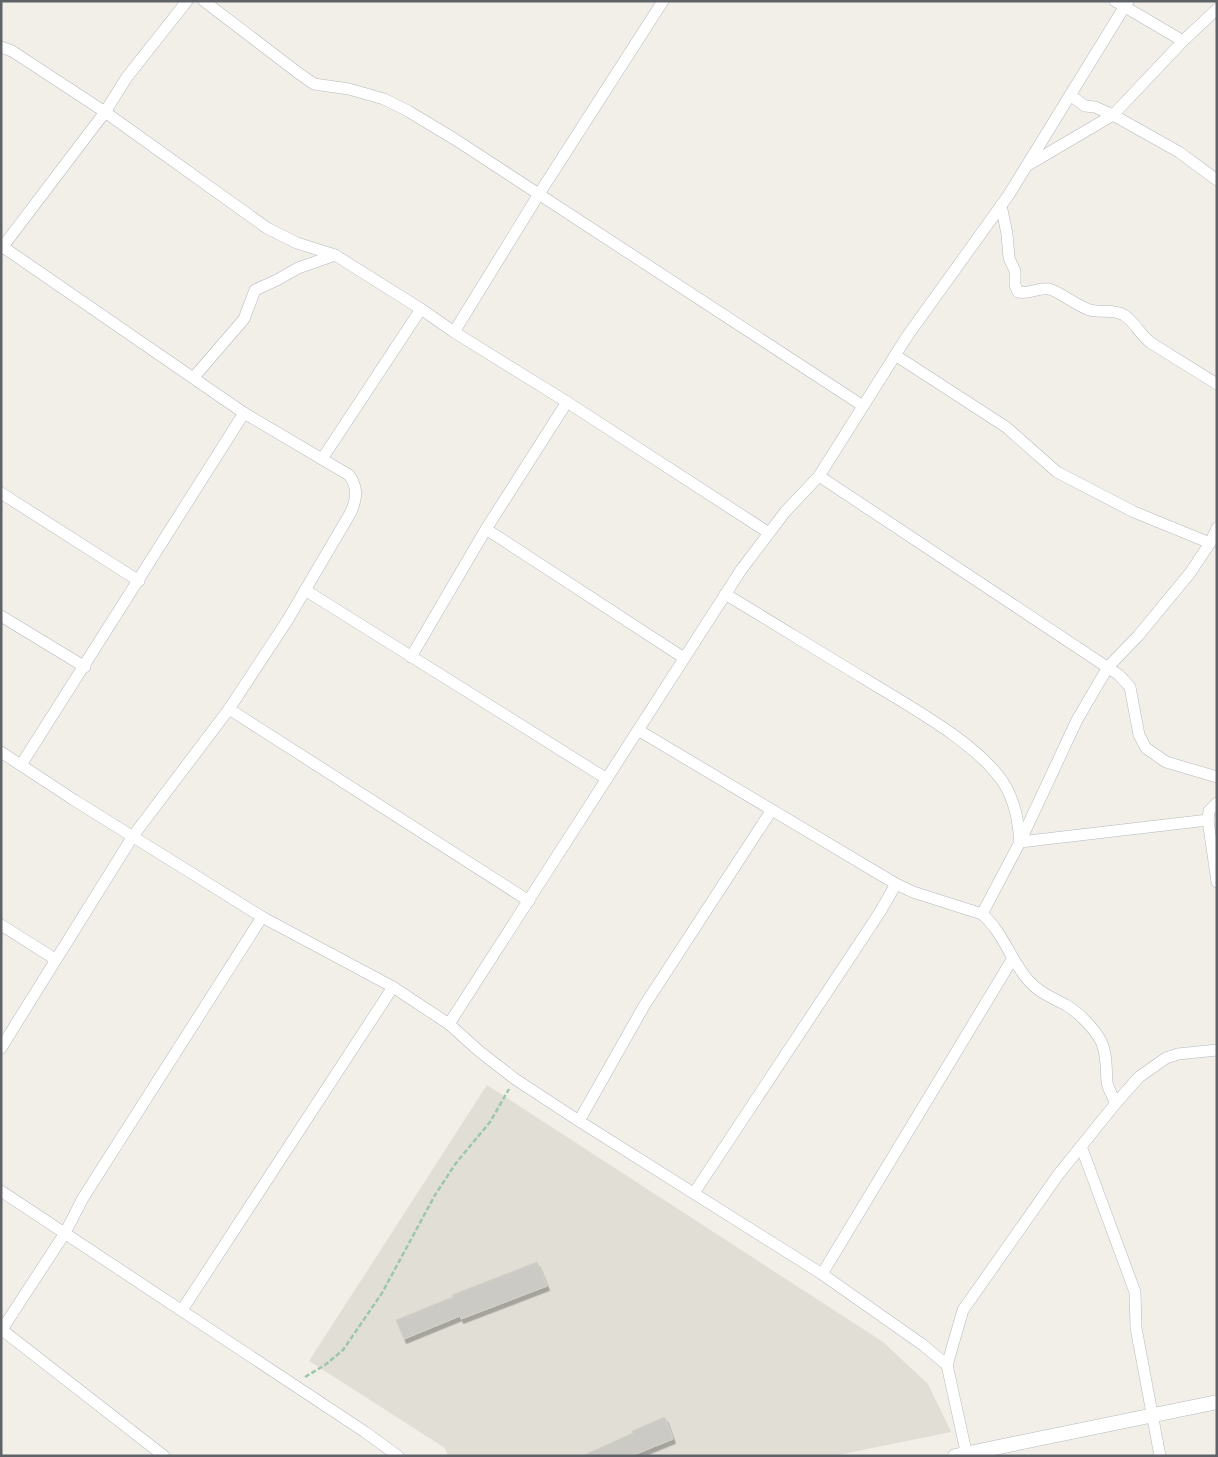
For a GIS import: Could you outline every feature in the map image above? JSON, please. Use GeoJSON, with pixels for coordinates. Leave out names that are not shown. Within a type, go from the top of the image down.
{"type":"FeatureCollection","features":[{"type":"Feature","properties":{"kind":"street"},"geometry":{"type":"LineString","coordinates":[[1,1048],[133,836],[229,710],[305,590],[356,502],[354,483],[349,475],[244,413],[194,377],[2,248],[105,112],[128,77],[187,1]]}},
{"type":"Feature","properties":{"kind":"street"},"geometry":{"type":"LineString","coordinates":[[204,1],[314,84],[362,92],[384,99],[408,111],[539,194],[862,406]]}},
{"type":"Feature","properties":{"kind":"street"},"geometry":{"type":"LineString","coordinates":[[454,332],[539,194],[663,1]]}},
{"type":"Feature","properties":{"kind":"street"},"geometry":{"type":"LineString","coordinates":[[449,1024],[740,570],[768,533],[819,476],[895,355],[1001,205],[1070,96],[1122,3],[1183,41]]}},
{"type":"Feature","properties":{"kind":"street"},"geometry":{"type":"LineString","coordinates":[[1026,166],[1113,115],[1183,41],[1217,9]]}},
{"type":"Feature","properties":{"kind":"street"},"geometry":{"type":"LineString","coordinates":[[1,47],[12,51],[105,112],[267,228],[297,243],[334,255],[567,402],[768,533]]}},
{"type":"Feature","properties":{"kind":"street"},"geometry":{"type":"LineString","coordinates":[[1070,96],[1085,106],[1095,107],[1113,115],[1179,152],[1217,180]]}},
{"type":"Feature","properties":{"kind":"street"},"geometry":{"type":"LineString","coordinates":[[1001,205],[1007,234],[1009,258],[1015,271],[1014,285],[1018,292],[1026,293],[1049,289],[1078,306],[1090,310],[1122,314],[1151,343],[1217,384]]}},
{"type":"Feature","properties":{"kind":"street"},"geometry":{"type":"LineString","coordinates":[[194,377],[244,319],[255,290],[298,268],[334,255]]}},
{"type":"Feature","properties":{"kind":"street"},"geometry":{"type":"LineString","coordinates":[[322,459],[421,309]]}},
{"type":"Feature","properties":{"kind":"street"},"geometry":{"type":"LineString","coordinates":[[895,355],[1006,427],[1057,472],[1134,512],[1210,543]]}},
{"type":"Feature","properties":{"kind":"street"},"geometry":{"type":"LineString","coordinates":[[411,657],[486,529],[567,402]]}},
{"type":"Feature","properties":{"kind":"street"},"geometry":{"type":"LineString","coordinates":[[21,765],[85,667],[244,413]]}},
{"type":"Feature","properties":{"kind":"street"},"geometry":{"type":"LineString","coordinates":[[819,476],[1119,675],[1130,687],[1139,735],[1146,748],[1154,756],[1166,762],[1217,777]]}},
{"type":"Feature","properties":{"kind":"street"},"geometry":{"type":"LineString","coordinates":[[1,493],[138,581]]}},
{"type":"Feature","properties":{"kind":"street"},"geometry":{"type":"LineString","coordinates":[[982,914],[1020,842],[1077,720],[1108,667],[1138,636],[1167,601],[1210,543],[1217,528]]}},
{"type":"Feature","properties":{"kind":"street"},"geometry":{"type":"LineString","coordinates":[[486,529],[684,658]]}},
{"type":"Feature","properties":{"kind":"street"},"geometry":{"type":"LineString","coordinates":[[305,590],[607,779]]}},
{"type":"Feature","properties":{"kind":"street"},"geometry":{"type":"LineString","coordinates":[[725,594],[890,694],[961,740],[992,769],[1005,787],[1018,815],[1020,842]]}},
{"type":"Feature","properties":{"kind":"street"},"geometry":{"type":"LineString","coordinates":[[1,616],[85,667]]}},
{"type":"Feature","properties":{"kind":"street"},"geometry":{"type":"LineString","coordinates":[[229,710],[529,901]]}},
{"type":"Feature","properties":{"kind":"street"},"geometry":{"type":"LineString","coordinates":[[638,730],[896,884],[913,892],[982,914],[998,931],[1013,958],[1034,987],[1067,1005],[1094,1030],[1106,1056],[1107,1084],[1116,1104]]}},
{"type":"Feature","properties":{"kind":"street"},"geometry":{"type":"LineString","coordinates":[[1,752],[262,918],[393,988],[449,1024],[479,1051],[515,1079],[822,1274],[923,1344],[947,1365]]}},
{"type":"Feature","properties":{"kind":"street"},"geometry":{"type":"LineString","coordinates":[[1217,803],[1209,811],[1208,820],[1217,882]]}},
{"type":"Feature","properties":{"kind":"street"},"geometry":{"type":"LineString","coordinates":[[579,1121],[644,1006],[771,811]]}},
{"type":"Feature","properties":{"kind":"street"},"geometry":{"type":"LineString","coordinates":[[1020,842],[1208,820]]}},
{"type":"Feature","properties":{"kind":"street"},"geometry":{"type":"LineString","coordinates":[[694,1193],[880,912],[896,884]]}},
{"type":"Feature","properties":{"kind":"street"},"geometry":{"type":"LineString","coordinates":[[164,1456],[1,1330],[65,1233],[83,1198],[262,918]]}},
{"type":"Feature","properties":{"kind":"street"},"geometry":{"type":"LineString","coordinates":[[1,925],[55,959]]}},
{"type":"Feature","properties":{"kind":"street"},"geometry":{"type":"LineString","coordinates":[[822,1274],[1013,958]]}},
{"type":"Feature","properties":{"kind":"street"},"geometry":{"type":"LineString","coordinates":[[182,1310],[393,988]]}},
{"type":"Feature","properties":{"kind":"street"},"geometry":{"type":"LineString","coordinates":[[1217,1050],[1178,1054],[1166,1058],[1139,1077],[1058,1175],[963,1310],[947,1365],[963,1455],[1217,1402]]}},
{"type":"Feature","properties":{"kind":"street"},"geometry":{"type":"LineString","coordinates":[[1081,1146],[1135,1292],[1136,1328],[1160,1456]]}},
{"type":"Feature","properties":{"kind":"street"},"geometry":{"type":"LineString","coordinates":[[1,1191],[366,1432],[398,1456]]}},
{"type":"Feature","properties":{"kind":"path"},"geometry":{"type":"LineString","coordinates":[[293,1384],[325,1365],[343,1350],[382,1293],[435,1195],[456,1163],[490,1122],[515,1079]]}},
{"type":"Feature","properties":{"kind":"shaded area"},"geometry":{"type":"Polygon","coordinates":[[[487,1085],[883,1342],[928,1384],[951,1432],[833,1456],[448,1456],[445,1448],[309,1361],[487,1085]]]}},
{"type":"Feature","properties":{"kind":"building"},"geometry":{"type":"Polygon","coordinates":[[[537,1262],[547,1286],[461,1319],[460,1316],[404,1339],[396,1320],[453,1297],[452,1295],[537,1262]]]}},
{"type":"Feature","properties":{"kind":"building"},"geometry":{"type":"Polygon","coordinates":[[[665,1417],[673,1439],[631,1456],[582,1456],[633,1433],[632,1431],[665,1417]]]}}]}
